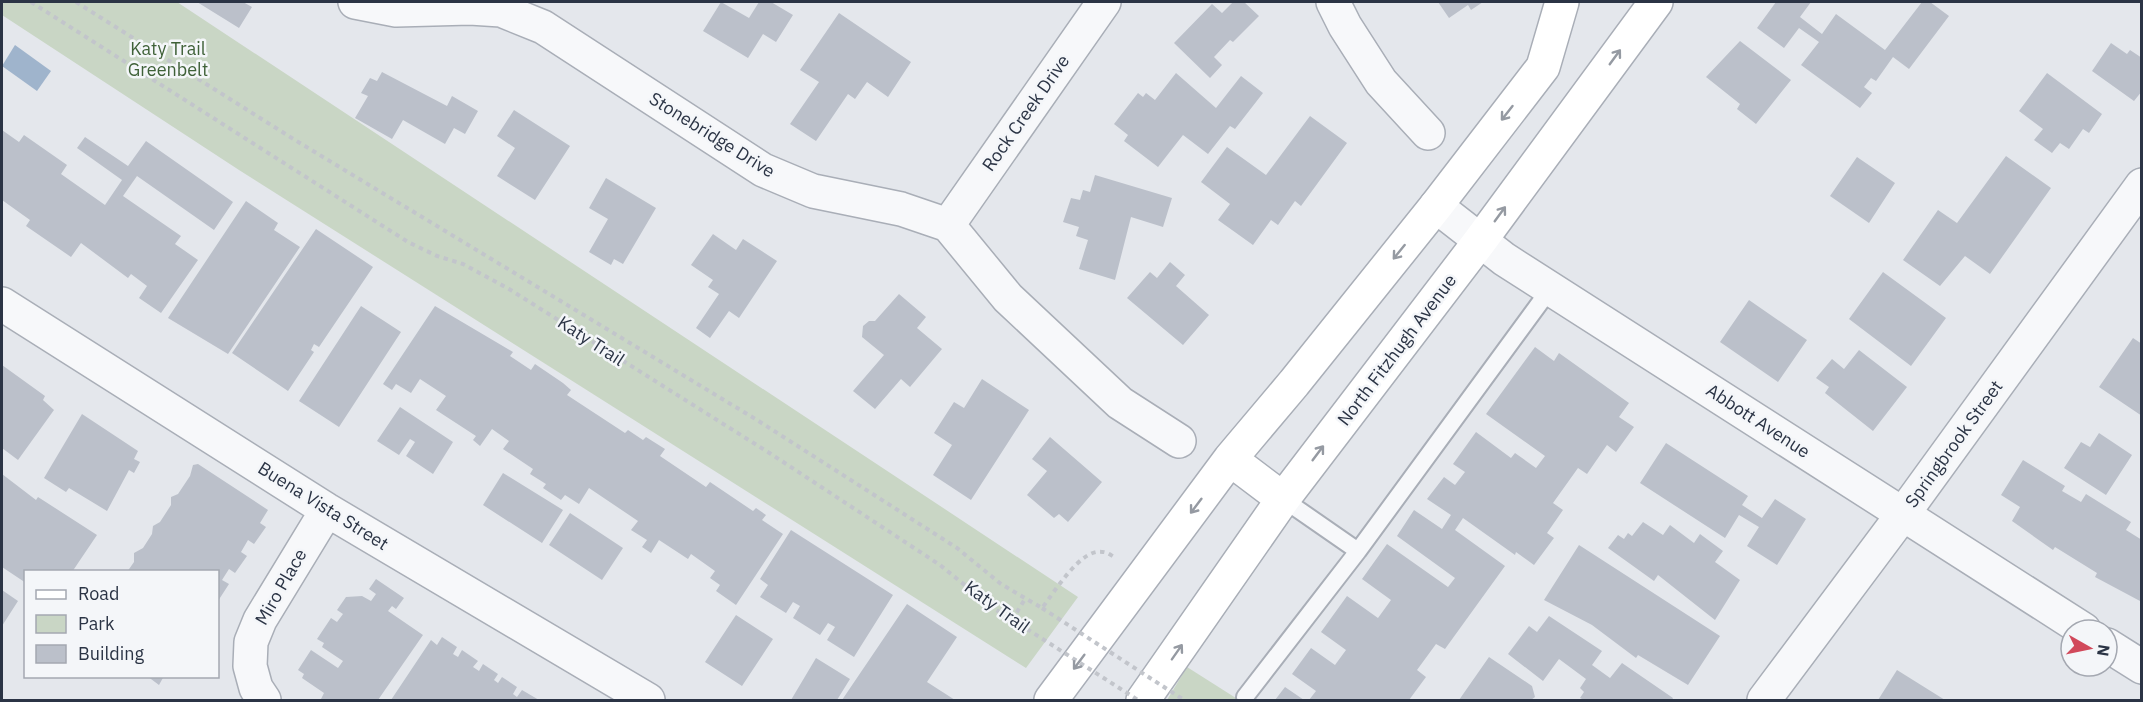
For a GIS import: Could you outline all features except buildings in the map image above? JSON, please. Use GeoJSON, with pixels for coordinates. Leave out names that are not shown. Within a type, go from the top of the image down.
{"type":"FeatureCollection","features":[{"type":"Feature","properties":{"kind":"main road"},"geometry":{"type":"LineString","coordinates":[[1051,700],[1230,459],[1436,206],[1543,67],[1562,2]]}},
{"type":"Feature","properties":{"kind":"main road","name":"North Fitzhugh Avenue"},"geometry":{"type":"LineString","coordinates":[[1143,700],[1283,499],[1480,241],[1656,2]]}},
{"type":"Feature","properties":{"kind":"main road"},"geometry":{"type":"LineString","coordinates":[[1230,459],[1283,499]]}},
{"type":"Feature","properties":{"kind":"street","name":"Stonebridge Drive"},"geometry":{"type":"LineString","coordinates":[[355,2],[396,10],[470,8],[501,10],[543,27],[763,170],[813,190],[901,208],[948,225]]}},
{"type":"Feature","properties":{"kind":"street","name":"Rock Creek Drive"},"geometry":{"type":"LineString","coordinates":[[948,225],[1104,2]]}},
{"type":"Feature","properties":{"kind":"street"},"geometry":{"type":"LineString","coordinates":[[1333,2],[1345,26],[1381,82],[1428,133]]}},
{"type":"Feature","properties":{"kind":"street","name":"Springbrook Street"},"geometry":{"type":"LineString","coordinates":[[1764,700],[1903,514],[2142,185]]}},
{"type":"Feature","properties":{"kind":"street","name":"Abbott Avenue"},"geometry":{"type":"LineString","coordinates":[[1436,206],[1504,259],[2065,618]]}},
{"type":"Feature","properties":{"kind":"street"},"geometry":{"type":"LineString","coordinates":[[948,225],[1008,298],[1102,387],[1120,403],[1179,441]]}},
{"type":"Feature","properties":{"kind":"street","name":"Buena Vista Street"},"geometry":{"type":"LineString","coordinates":[[2,304],[327,510],[648,700]]}},
{"type":"Feature","properties":{"kind":"street","name":"Miro Place"},"geometry":{"type":"LineString","coordinates":[[264,700],[256,688],[250,666],[251,642],[260,620],[327,510]]}},
{"type":"Feature","properties":{"kind":"street"},"geometry":{"type":"LineString","coordinates":[[2119,653],[2142,667]]}},
{"type":"Feature","properties":{"kind":"lane"},"geometry":{"type":"LineString","coordinates":[[1245,697],[1358,551],[1550,289]]}},
{"type":"Feature","properties":{"kind":"lane"},"geometry":{"type":"LineString","coordinates":[[1283,499],[1358,551]]}},
{"type":"Feature","properties":{"kind":"path","name":"Katy Trail"},"geometry":{"type":"LineString","coordinates":[[32,2],[408,242],[437,256],[463,264],[509,289],[771,454],[947,570],[993,608],[1138,700]]}},
{"type":"Feature","properties":{"kind":"path"},"geometry":{"type":"LineString","coordinates":[[76,2],[295,140],[757,420],[957,548],[1001,584],[1184,700]]}},
{"type":"Feature","properties":{"kind":"path"},"geometry":{"type":"LineString","coordinates":[[1042,608],[1067,574],[1084,557],[1093,552],[1102,551],[1116,558]]}},
{"type":"Feature","properties":{"kind":"path","name":"Katy Trail"},"geometry":{"type":"LineString","coordinates":[[1012,620],[1025,599]]}},
{"type":"Feature","properties":{"kind":"green space","name":"Katy Trail Greenbelt"},"geometry":{"type":"Polygon","coordinates":[[[2,2],[177,2],[1078,597],[1026,668],[239,170],[2,15],[2,2]]]}},
{"type":"Feature","properties":{"kind":"green space"},"geometry":{"type":"Polygon","coordinates":[[[1187,667],[1239,700],[1167,700],[1187,667]]]}},
{"type":"Feature","properties":{"kind":"water"},"geometry":{"type":"Polygon","coordinates":[[[15,45],[51,71],[37,91],[2,66],[15,45]]]}}]}
